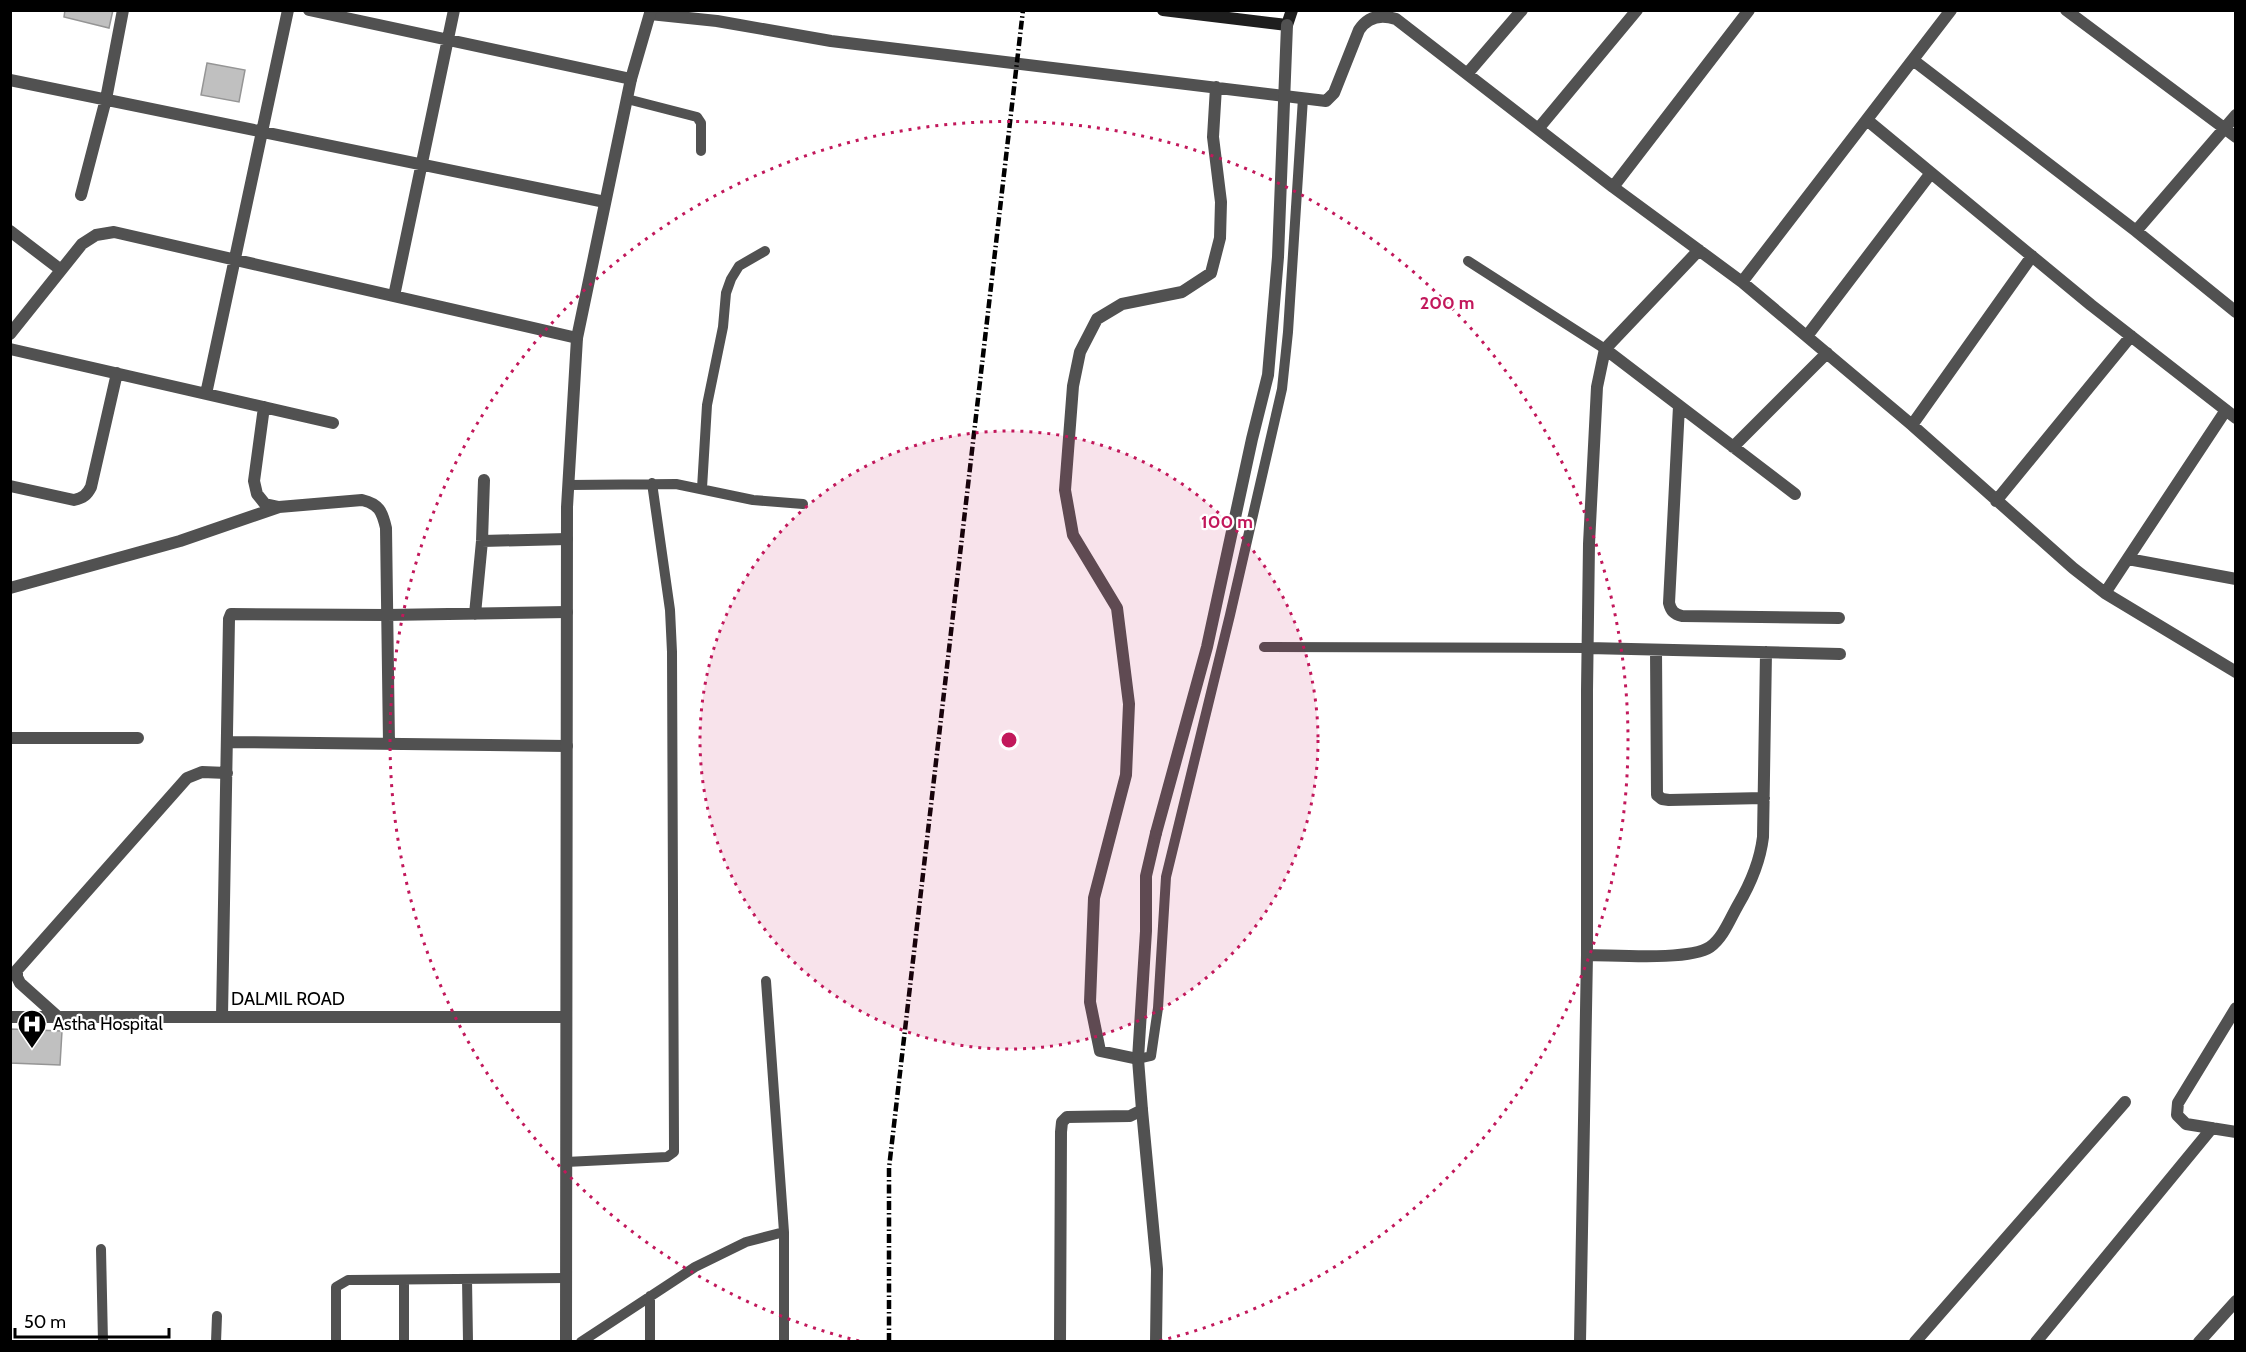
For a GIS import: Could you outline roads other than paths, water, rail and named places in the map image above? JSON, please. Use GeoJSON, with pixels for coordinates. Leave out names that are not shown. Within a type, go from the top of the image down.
{"type":"FeatureCollection","features":[{"type":"Feature","properties":{"kind":"main road"},"geometry":{"type":"LineString","coordinates":[[1163,10],[1287,24],[1292,10]]}},
{"type":"Feature","properties":{"kind":"street"},"geometry":{"type":"LineString","coordinates":[[81,195],[106,99],[123,10]]}},
{"type":"Feature","properties":{"kind":"street"},"geometry":{"type":"LineString","coordinates":[[206,394],[288,10]]}},
{"type":"Feature","properties":{"kind":"street"},"geometry":{"type":"LineString","coordinates":[[309,10],[631,79]]}},
{"type":"Feature","properties":{"kind":"street"},"geometry":{"type":"LineString","coordinates":[[394,296],[454,10]]}},
{"type":"Feature","properties":{"kind":"street"},"geometry":{"type":"LineString","coordinates":[[1467,74],[1522,10]]}},
{"type":"Feature","properties":{"kind":"street"},"geometry":{"type":"LineString","coordinates":[[1538,129],[1637,10]]}},
{"type":"Feature","properties":{"kind":"street"},"geometry":{"type":"LineString","coordinates":[[1613,187],[1749,10]]}},
{"type":"Feature","properties":{"kind":"street"},"geometry":{"type":"LineString","coordinates":[[1742,282],[1951,10]]}},
{"type":"Feature","properties":{"kind":"street"},"geometry":{"type":"LineString","coordinates":[[2066,10],[2235,136]]}},
{"type":"Feature","properties":{"kind":"street"},"geometry":{"type":"LineString","coordinates":[[566,1341],[567,539],[577,338],[631,79],[651,12],[831,40],[1326,101],[1331,98],[1364,22],[1372,17],[1385,16],[1396,19],[1613,187],[1742,282],[1912,425],[1996,501],[2105,593],[2235,672]]}},
{"type":"Feature","properties":{"kind":"street"},"geometry":{"type":"LineString","coordinates":[[1156,1341],[1157,1269],[1138,1059],[1146,931],[1146,876],[1207,647],[1268,375],[1278,256],[1287,24]]}},
{"type":"Feature","properties":{"kind":"street"},"geometry":{"type":"LineString","coordinates":[[1913,60],[2136,231],[2235,312]]}},
{"type":"Feature","properties":{"kind":"street"},"geometry":{"type":"LineString","coordinates":[[10,80],[605,202]]}},
{"type":"Feature","properties":{"kind":"street"},"geometry":{"type":"LineString","coordinates":[[1138,1059],[1100,1051],[1090,1002],[1094,898],[1126,775],[1129,704],[1117,608],[1073,535],[1065,490],[1073,386],[1080,352],[1097,318],[1122,304],[1182,292],[1211,273],[1220,238],[1221,202],[1213,137],[1216,87]]}},
{"type":"Feature","properties":{"kind":"street"},"geometry":{"type":"LineString","coordinates":[[2136,231],[2235,115]]}},
{"type":"Feature","properties":{"kind":"street"},"geometry":{"type":"LineString","coordinates":[[1867,120],[2131,336],[2231,414],[2105,593]]}},
{"type":"Feature","properties":{"kind":"street"},"geometry":{"type":"LineString","coordinates":[[1807,336],[1931,173]]}},
{"type":"Feature","properties":{"kind":"street"},"geometry":{"type":"LineString","coordinates":[[10,231],[62,270]]}},
{"type":"Feature","properties":{"kind":"street"},"geometry":{"type":"LineString","coordinates":[[10,334],[82,244],[96,235],[114,232],[577,338]]}},
{"type":"Feature","properties":{"kind":"street"},"geometry":{"type":"LineString","coordinates":[[1580,1341],[1587,955],[1589,544],[1597,387],[1605,349],[1699,250]]}},
{"type":"Feature","properties":{"kind":"street"},"geometry":{"type":"LineString","coordinates":[[1912,425],[2032,256]]}},
{"type":"Feature","properties":{"kind":"street"},"geometry":{"type":"LineString","coordinates":[[1996,501],[2131,336]]}},
{"type":"Feature","properties":{"kind":"street"},"geometry":{"type":"LineString","coordinates":[[10,349],[333,423]]}},
{"type":"Feature","properties":{"kind":"street"},"geometry":{"type":"LineString","coordinates":[[1605,349],[1795,494]]}},
{"type":"Feature","properties":{"kind":"street"},"geometry":{"type":"LineString","coordinates":[[1733,447],[1827,353]]}},
{"type":"Feature","properties":{"kind":"street"},"geometry":{"type":"LineString","coordinates":[[10,486],[74,500],[88,494],[117,373]]}},
{"type":"Feature","properties":{"kind":"street"},"geometry":{"type":"LineString","coordinates":[[1679,406],[1669,603],[1671,610],[1682,616],[1839,618]]}},
{"type":"Feature","properties":{"kind":"street"},"geometry":{"type":"LineString","coordinates":[[264,407],[254,481],[257,494],[265,504],[279,507]]}},
{"type":"Feature","properties":{"kind":"street"},"geometry":{"type":"LineString","coordinates":[[475,614],[482,541],[484,480]]}},
{"type":"Feature","properties":{"kind":"street"},"geometry":{"type":"LineString","coordinates":[[10,588],[180,541],[279,507],[362,500],[373,503],[382,514],[386,528],[389,744]]}},
{"type":"Feature","properties":{"kind":"street"},"geometry":{"type":"LineString","coordinates":[[482,541],[567,539]]}},
{"type":"Feature","properties":{"kind":"street"},"geometry":{"type":"LineString","coordinates":[[2128,560],[2235,579]]}},
{"type":"Feature","properties":{"kind":"street"},"geometry":{"type":"LineString","coordinates":[[222,1017],[229,619],[231,614],[387,615],[567,612]]}},
{"type":"Feature","properties":{"kind":"street"},"geometry":{"type":"LineString","coordinates":[[1588,648],[1840,654]]}},
{"type":"Feature","properties":{"kind":"street"},"geometry":{"type":"LineString","coordinates":[[1656,650],[1658,795],[1668,800],[1764,798]]}},
{"type":"Feature","properties":{"kind":"street"},"geometry":{"type":"LineString","coordinates":[[1587,955],[1686,955],[1710,947],[1719,939],[1750,885],[1763,837],[1766,652]]}},
{"type":"Feature","properties":{"kind":"street"},"geometry":{"type":"LineString","coordinates":[[10,738],[138,738]]}},
{"type":"Feature","properties":{"kind":"street"},"geometry":{"type":"LineString","coordinates":[[228,742],[567,746]]}},
{"type":"Feature","properties":{"kind":"street"},"geometry":{"type":"LineString","coordinates":[[58,1017],[20,983],[17,970],[187,778],[202,772],[227,773]]}},
{"type":"Feature","properties":{"kind":"street"},"geometry":{"type":"LineString","coordinates":[[2235,1008],[2178,1103],[2177,1115],[2186,1124],[2235,1132]]}},
{"type":"Feature","properties":{"kind":"street","name":"DALMIL ROAD"},"geometry":{"type":"LineString","coordinates":[[10,1017],[566,1017]]}},
{"type":"Feature","properties":{"kind":"street"},"geometry":{"type":"LineString","coordinates":[[1915,1341],[2125,1102]]}},
{"type":"Feature","properties":{"kind":"street"},"geometry":{"type":"LineString","coordinates":[[1060,1341],[1062,1122],[1067,1117],[1130,1116],[1142,1110]]}},
{"type":"Feature","properties":{"kind":"street"},"geometry":{"type":"LineString","coordinates":[[2036,1341],[2212,1128]]}},
{"type":"Feature","properties":{"kind":"street"},"geometry":{"type":"LineString","coordinates":[[2199,1341],[2235,1301]]}},
{"type":"Feature","properties":{"kind":"lane"},"geometry":{"type":"LineString","coordinates":[[1138,1059],[1151,1056],[1158,1008],[1166,877],[1282,389],[1288,332],[1303,98]]}},
{"type":"Feature","properties":{"kind":"lane"},"geometry":{"type":"LineString","coordinates":[[627,99],[697,117],[701,123],[701,151]]}},
{"type":"Feature","properties":{"kind":"lane"},"geometry":{"type":"LineString","coordinates":[[702,488],[710,384],[721,336],[726,293],[739,266],[765,251]]}},
{"type":"Feature","properties":{"kind":"lane"},"geometry":{"type":"LineString","coordinates":[[1468,261],[1605,349]]}},
{"type":"Feature","properties":{"kind":"lane"},"geometry":{"type":"LineString","coordinates":[[566,1162],[667,1157],[674,1152],[672,652],[670,610],[652,483]]}},
{"type":"Feature","properties":{"kind":"lane"},"geometry":{"type":"LineString","coordinates":[[569,485],[676,484],[764,502],[803,504]]}},
{"type":"Feature","properties":{"kind":"lane"},"geometry":{"type":"LineString","coordinates":[[1264,647],[1588,648]]}},
{"type":"Feature","properties":{"kind":"lane"},"geometry":{"type":"LineString","coordinates":[[766,981],[784,1232],[784,1341]]}},
{"type":"Feature","properties":{"kind":"lane"},"geometry":{"type":"LineString","coordinates":[[581,1341],[695,1267],[746,1242],[784,1232]]}},
{"type":"Feature","properties":{"kind":"lane"},"geometry":{"type":"LineString","coordinates":[[101,1249],[103,1341]]}},
{"type":"Feature","properties":{"kind":"lane"},"geometry":{"type":"LineString","coordinates":[[336,1341],[336,1287],[348,1280],[566,1278]]}},
{"type":"Feature","properties":{"kind":"lane"},"geometry":{"type":"LineString","coordinates":[[467,1279],[468,1341]]}},
{"type":"Feature","properties":{"kind":"lane"},"geometry":{"type":"LineString","coordinates":[[404,1280],[404,1341]]}},
{"type":"Feature","properties":{"kind":"lane"},"geometry":{"type":"LineString","coordinates":[[650,1296],[650,1341]]}},
{"type":"Feature","properties":{"kind":"lane"},"geometry":{"type":"LineString","coordinates":[[216,1341],[217,1316]]}},
{"type":"Feature","properties":{"kind":"railway"},"geometry":{"type":"LineString","coordinates":[[889,1342],[889,1168],[1023,10]]}},
{"type":"Feature","properties":{"kind":"place","name":"Astha Hospital"},"geometry":{"type":"Point","coordinates":[32,1050]}}]}
